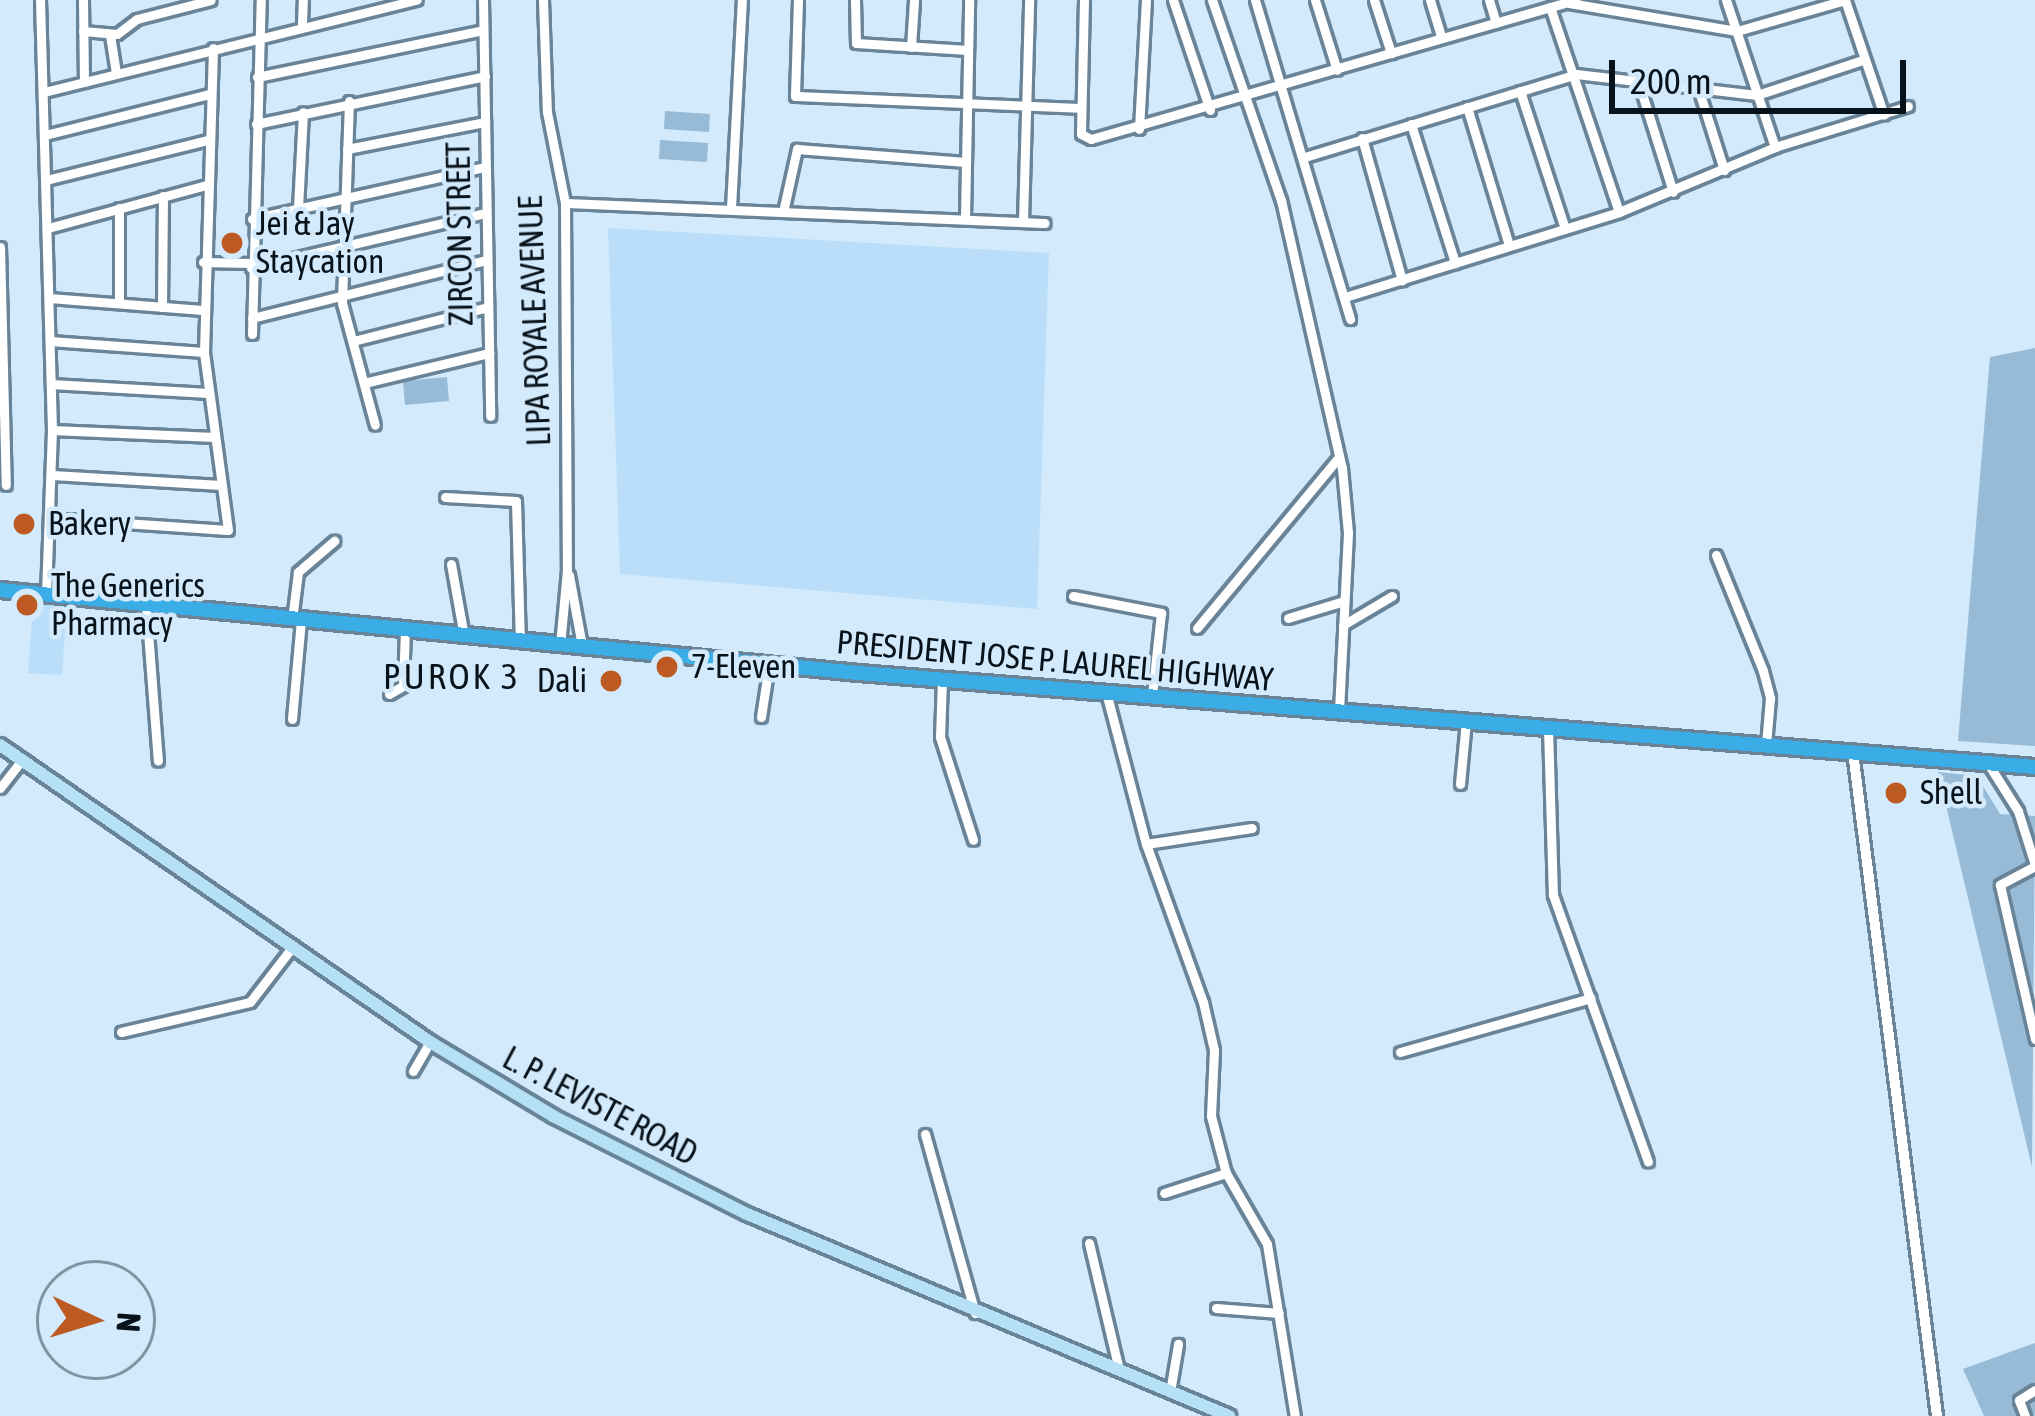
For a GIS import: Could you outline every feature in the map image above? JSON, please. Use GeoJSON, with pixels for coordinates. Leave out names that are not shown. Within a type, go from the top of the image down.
{"type":"FeatureCollection","features":[{"type":"Feature","properties":{"kind":"highway","name":"PRESIDENT JOSE P. LAUREL HIGHWAY"},"geometry":{"type":"LineString","coordinates":[[0,590],[769,665],[2035,767]]}},
{"type":"Feature","properties":{"kind":"main road","name":"L. P. LEVISTE ROAD"},"geometry":{"type":"LineString","coordinates":[[0,745],[430,1042],[553,1116],[747,1214],[1229,1416]]}},
{"type":"Feature","properties":{"kind":"street"},"geometry":{"type":"LineString","coordinates":[[40,0],[52,430],[46,596]]}},
{"type":"Feature","properties":{"kind":"street"},"geometry":{"type":"LineString","coordinates":[[83,0],[84,82]]}},
{"type":"Feature","properties":{"kind":"street"},"geometry":{"type":"LineString","coordinates":[[145,16],[146,0]]}},
{"type":"Feature","properties":{"kind":"street"},"geometry":{"type":"LineString","coordinates":[[83,31],[110,35],[145,16],[211,0]]}},
{"type":"Feature","properties":{"kind":"street"},"geometry":{"type":"LineString","coordinates":[[252,334],[261,0]]}},
{"type":"Feature","properties":{"kind":"street"},"geometry":{"type":"LineString","coordinates":[[302,24],[303,0]]}},
{"type":"Feature","properties":{"kind":"street"},"geometry":{"type":"LineString","coordinates":[[346,15],[347,0]]}},
{"type":"Feature","properties":{"kind":"street"},"geometry":{"type":"LineString","coordinates":[[44,92],[302,24],[417,0]]}},
{"type":"Feature","properties":{"kind":"street","name":"ZIRCON STREET"},"geometry":{"type":"LineString","coordinates":[[483,0],[490,416]]}},
{"type":"Feature","properties":{"kind":"street","name":"LIPA ROYALE AVENUE"},"geometry":{"type":"LineString","coordinates":[[543,0],[547,112],[565,203],[567,570],[560,644]]}},
{"type":"Feature","properties":{"kind":"street"},"geometry":{"type":"LineString","coordinates":[[731,208],[742,0]]}},
{"type":"Feature","properties":{"kind":"street"},"geometry":{"type":"LineString","coordinates":[[798,0],[795,96],[1080,109]]}},
{"type":"Feature","properties":{"kind":"street"},"geometry":{"type":"LineString","coordinates":[[855,0],[856,43],[968,50]]}},
{"type":"Feature","properties":{"kind":"street"},"geometry":{"type":"LineString","coordinates":[[911,47],[914,0]]}},
{"type":"Feature","properties":{"kind":"street"},"geometry":{"type":"LineString","coordinates":[[965,218],[969,0]]}},
{"type":"Feature","properties":{"kind":"street"},"geometry":{"type":"LineString","coordinates":[[1023,221],[1029,0]]}},
{"type":"Feature","properties":{"kind":"street"},"geometry":{"type":"LineString","coordinates":[[1084,0],[1080,109],[1084,139],[1210,110],[1441,36],[1570,1],[1737,31],[1845,0],[1884,115]]}},
{"type":"Feature","properties":{"kind":"street"},"geometry":{"type":"LineString","coordinates":[[1139,128],[1146,0]]}},
{"type":"Feature","properties":{"kind":"street"},"geometry":{"type":"LineString","coordinates":[[1173,0],[1210,110]]}},
{"type":"Feature","properties":{"kind":"street"},"geometry":{"type":"LineString","coordinates":[[1212,0],[1298,260],[1339,457],[1348,533],[1339,711]]}},
{"type":"Feature","properties":{"kind":"street"},"geometry":{"type":"LineString","coordinates":[[1255,0],[1350,319]]}},
{"type":"Feature","properties":{"kind":"street"},"geometry":{"type":"LineString","coordinates":[[1316,0],[1337,70]]}},
{"type":"Feature","properties":{"kind":"street"},"geometry":{"type":"LineString","coordinates":[[1374,0],[1391,52]]}},
{"type":"Feature","properties":{"kind":"street"},"geometry":{"type":"LineString","coordinates":[[1430,0],[1441,36]]}},
{"type":"Feature","properties":{"kind":"street"},"geometry":{"type":"LineString","coordinates":[[1489,0],[1496,23]]}},
{"type":"Feature","properties":{"kind":"street"},"geometry":{"type":"LineString","coordinates":[[1726,0],[1775,147]]}},
{"type":"Feature","properties":{"kind":"street"},"geometry":{"type":"LineString","coordinates":[[1550,7],[1619,212]]}},
{"type":"Feature","properties":{"kind":"street"},"geometry":{"type":"LineString","coordinates":[[257,77],[484,30]]}},
{"type":"Feature","properties":{"kind":"street"},"geometry":{"type":"LineString","coordinates":[[110,35],[116,73]]}},
{"type":"Feature","properties":{"kind":"street"},"geometry":{"type":"LineString","coordinates":[[50,518],[227,530],[204,352],[203,262],[213,48]]}},
{"type":"Feature","properties":{"kind":"street"},"geometry":{"type":"LineString","coordinates":[[1305,157],[1576,74],[1757,95],[1863,60]]}},
{"type":"Feature","properties":{"kind":"street"},"geometry":{"type":"LineString","coordinates":[[256,124],[484,76]]}},
{"type":"Feature","properties":{"kind":"street"},"geometry":{"type":"LineString","coordinates":[[1639,84],[1673,192]]}},
{"type":"Feature","properties":{"kind":"street"},"geometry":{"type":"LineString","coordinates":[[1520,91],[1565,229]]}},
{"type":"Feature","properties":{"kind":"street"},"geometry":{"type":"LineString","coordinates":[[1699,91],[1724,170]]}},
{"type":"Feature","properties":{"kind":"street"},"geometry":{"type":"LineString","coordinates":[[45,136],[210,94]]}},
{"type":"Feature","properties":{"kind":"street"},"geometry":{"type":"LineString","coordinates":[[349,101],[341,294],[375,425]]}},
{"type":"Feature","properties":{"kind":"street"},"geometry":{"type":"LineString","coordinates":[[1345,296],[1619,212],[1775,147],[1908,106]]}},
{"type":"Feature","properties":{"kind":"street"},"geometry":{"type":"LineString","coordinates":[[1467,107],[1508,245]]}},
{"type":"Feature","properties":{"kind":"street"},"geometry":{"type":"LineString","coordinates":[[298,208],[303,112]]}},
{"type":"Feature","properties":{"kind":"street"},"geometry":{"type":"LineString","coordinates":[[347,149],[485,122]]}},
{"type":"Feature","properties":{"kind":"street"},"geometry":{"type":"LineString","coordinates":[[1411,124],[1455,263]]}},
{"type":"Feature","properties":{"kind":"street"},"geometry":{"type":"LineString","coordinates":[[1362,138],[1402,280]]}},
{"type":"Feature","properties":{"kind":"street"},"geometry":{"type":"LineString","coordinates":[[46,180],[208,140]]}},
{"type":"Feature","properties":{"kind":"street"},"geometry":{"type":"LineString","coordinates":[[783,212],[797,148],[966,162]]}},
{"type":"Feature","properties":{"kind":"street"},"geometry":{"type":"LineString","coordinates":[[252,219],[485,167]]}},
{"type":"Feature","properties":{"kind":"street"},"geometry":{"type":"LineString","coordinates":[[48,228],[206,184]]}},
{"type":"Feature","properties":{"kind":"street"},"geometry":{"type":"LineString","coordinates":[[162,307],[163,196]]}},
{"type":"Feature","properties":{"kind":"street"},"geometry":{"type":"LineString","coordinates":[[565,203],[1045,223]]}},
{"type":"Feature","properties":{"kind":"street"},"geometry":{"type":"LineString","coordinates":[[119,208],[119,303]]}},
{"type":"Feature","properties":{"kind":"street"},"geometry":{"type":"LineString","coordinates":[[203,262],[251,265],[485,213]]}},
{"type":"Feature","properties":{"kind":"street"},"geometry":{"type":"LineString","coordinates":[[0,247],[6,485]]}},
{"type":"Feature","properties":{"kind":"street"},"geometry":{"type":"LineString","coordinates":[[252,318],[486,260]]}},
{"type":"Feature","properties":{"kind":"street"},"geometry":{"type":"LineString","coordinates":[[49,298],[203,310]]}},
{"type":"Feature","properties":{"kind":"street"},"geometry":{"type":"LineString","coordinates":[[353,341],[488,308]]}},
{"type":"Feature","properties":{"kind":"street"},"geometry":{"type":"LineString","coordinates":[[50,341],[204,352]]}},
{"type":"Feature","properties":{"kind":"street"},"geometry":{"type":"LineString","coordinates":[[364,382],[489,353]]}},
{"type":"Feature","properties":{"kind":"street"},"geometry":{"type":"LineString","coordinates":[[51,384],[209,393]]}},
{"type":"Feature","properties":{"kind":"street"},"geometry":{"type":"LineString","coordinates":[[52,430],[215,437]]}},
{"type":"Feature","properties":{"kind":"street"},"geometry":{"type":"LineString","coordinates":[[1196,628],[1339,457]]}},
{"type":"Feature","properties":{"kind":"street"},"geometry":{"type":"LineString","coordinates":[[52,475],[221,485]]}},
{"type":"Feature","properties":{"kind":"street"},"geometry":{"type":"LineString","coordinates":[[446,496],[516,501],[520,641]]}},
{"type":"Feature","properties":{"kind":"street"},"geometry":{"type":"LineString","coordinates":[[292,719],[298,572],[334,542]]}},
{"type":"Feature","properties":{"kind":"street"},"geometry":{"type":"LineString","coordinates":[[1716,555],[1763,670],[1770,698],[1766,745]]}},
{"type":"Feature","properties":{"kind":"street"},"geometry":{"type":"LineString","coordinates":[[451,563],[464,636]]}},
{"type":"Feature","properties":{"kind":"street","name":"LIPA ROYALE AVENUE"},"geometry":{"type":"LineString","coordinates":[[567,570],[582,646]]}},
{"type":"Feature","properties":{"kind":"street"},"geometry":{"type":"LineString","coordinates":[[1073,596],[1161,613],[1152,696]]}},
{"type":"Feature","properties":{"kind":"street"},"geometry":{"type":"LineString","coordinates":[[1343,626],[1392,596]]}},
{"type":"Feature","properties":{"kind":"street"},"geometry":{"type":"LineString","coordinates":[[1288,618],[1344,601]]}},
{"type":"Feature","properties":{"kind":"street"},"geometry":{"type":"LineString","coordinates":[[146,606],[158,761]]}},
{"type":"Feature","properties":{"kind":"street"},"geometry":{"type":"LineString","coordinates":[[388,694],[403,686],[405,630]]}},
{"type":"Feature","properties":{"kind":"street"},"geometry":{"type":"LineString","coordinates":[[761,717],[769,665]]}},
{"type":"Feature","properties":{"kind":"street"},"geometry":{"type":"LineString","coordinates":[[942,680],[940,737],[973,840]]}},
{"type":"Feature","properties":{"kind":"street"},"geometry":{"type":"LineString","coordinates":[[1106,692],[1146,844],[1204,1002],[1214,1050],[1211,1116],[1226,1173],[1267,1244],[1295,1416]]}},
{"type":"Feature","properties":{"kind":"street"},"geometry":{"type":"LineString","coordinates":[[1460,784],[1466,721]]}},
{"type":"Feature","properties":{"kind":"street"},"geometry":{"type":"LineString","coordinates":[[1548,728],[1553,895],[1648,1162]]}},
{"type":"Feature","properties":{"kind":"street"},"geometry":{"type":"LineString","coordinates":[[1853,752],[1937,1416]]}},
{"type":"Feature","properties":{"kind":"street"},"geometry":{"type":"LineString","coordinates":[[0,788],[22,759]]}},
{"type":"Feature","properties":{"kind":"street"},"geometry":{"type":"LineString","coordinates":[[1987,762],[2018,811],[2035,866],[2000,885],[2035,1039]]}},
{"type":"Feature","properties":{"kind":"street"},"geometry":{"type":"LineString","coordinates":[[2018,811],[2035,810]]}},
{"type":"Feature","properties":{"kind":"street"},"geometry":{"type":"LineString","coordinates":[[1146,844],[1252,827]]}},
{"type":"Feature","properties":{"kind":"street"},"geometry":{"type":"LineString","coordinates":[[121,1033],[250,1002],[292,946]]}},
{"type":"Feature","properties":{"kind":"street"},"geometry":{"type":"LineString","coordinates":[[1400,1052],[1591,998]]}},
{"type":"Feature","properties":{"kind":"street"},"geometry":{"type":"LineString","coordinates":[[413,1071],[430,1042]]}},
{"type":"Feature","properties":{"kind":"street"},"geometry":{"type":"LineString","coordinates":[[925,1134],[975,1313]]}},
{"type":"Feature","properties":{"kind":"street"},"geometry":{"type":"LineString","coordinates":[[1164,1193],[1226,1173]]}},
{"type":"Feature","properties":{"kind":"street"},"geometry":{"type":"LineString","coordinates":[[1089,1243],[1119,1370]]}},
{"type":"Feature","properties":{"kind":"street"},"geometry":{"type":"LineString","coordinates":[[1216,1308],[1279,1312]]}},
{"type":"Feature","properties":{"kind":"street"},"geometry":{"type":"LineString","coordinates":[[1170,1392],[1178,1344]]}},
{"type":"Feature","properties":{"kind":"street"},"geometry":{"type":"LineString","coordinates":[[2025,1416],[2019,1400],[2035,1390]]}},
{"type":"Feature","properties":{"kind":"shaded area"},"geometry":{"type":"Polygon","coordinates":[[[665,111],[710,114],[709,132],[664,129],[665,111]]]}},
{"type":"Feature","properties":{"kind":"shaded area"},"geometry":{"type":"Polygon","coordinates":[[[660,140],[708,143],[707,162],[659,159],[660,140]]]}},
{"type":"Feature","properties":{"kind":"shaded area"},"geometry":{"type":"Polygon","coordinates":[[[608,228],[1049,253],[1037,609],[620,574],[608,228]]]}},
{"type":"Feature","properties":{"kind":"shaded area"},"geometry":{"type":"Polygon","coordinates":[[[2035,348],[2035,746],[1958,741],[1990,357],[2035,348]]]}},
{"type":"Feature","properties":{"kind":"shaded area"},"geometry":{"type":"Polygon","coordinates":[[[447,377],[449,401],[405,405],[403,381],[447,377]]]}},
{"type":"Feature","properties":{"kind":"shaded area"},"geometry":{"type":"Polygon","coordinates":[[[33,602],[67,604],[62,675],[28,673],[33,602]]]}},
{"type":"Feature","properties":{"kind":"shaded area"},"geometry":{"type":"Polygon","coordinates":[[[1938,772],[1977,776],[2000,814],[2035,816],[2032,1167],[1938,772]]]}},
{"type":"Feature","properties":{"kind":"shaded area"},"geometry":{"type":"Polygon","coordinates":[[[2035,1343],[2035,1416],[1984,1416],[1963,1369],[2035,1343]]]}},
{"type":"Feature","properties":{"kind":"place","name":"Jei & Jay Staycation"},"geometry":{"type":"Point","coordinates":[232,243]}},
{"type":"Feature","properties":{"kind":"place","name":"Bakery"},"geometry":{"type":"Point","coordinates":[24,524]}},
{"type":"Feature","properties":{"kind":"place","name":"The Generics Pharmacy"},"geometry":{"type":"Point","coordinates":[27,605]}},
{"type":"Feature","properties":{"kind":"place","name":"7-Eleven"},"geometry":{"type":"Point","coordinates":[667,667]}},
{"type":"Feature","properties":{"kind":"place","name":"Dali"},"geometry":{"type":"Point","coordinates":[611,681]}},
{"type":"Feature","properties":{"kind":"place","name":"Shell"},"geometry":{"type":"Point","coordinates":[1896,793]}},
{"type":"Feature","properties":{"kind":"district","name":"PUROK 3"},"geometry":{"type":"Point","coordinates":[452,677]}}]}
